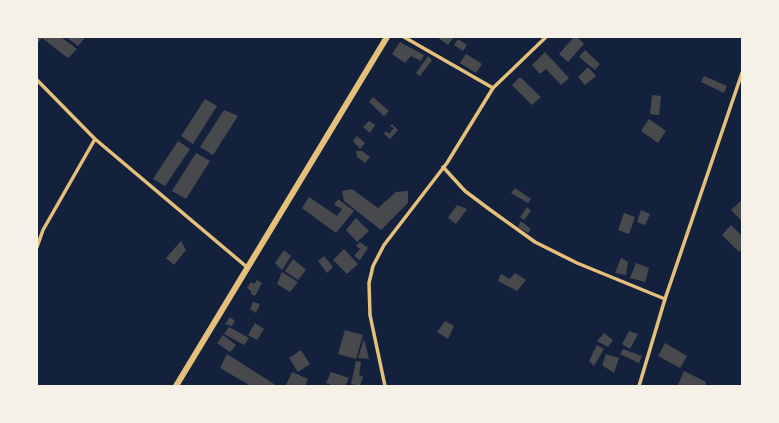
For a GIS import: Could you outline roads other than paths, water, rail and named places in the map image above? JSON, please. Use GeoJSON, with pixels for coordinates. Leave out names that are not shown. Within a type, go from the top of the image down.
{"type":"FeatureCollection","features":[{"type":"Feature","properties":{"kind":"main road"},"geometry":{"type":"LineString","coordinates":[[176,386],[387,37]]}},
{"type":"Feature","properties":{"kind":"street"},"geometry":{"type":"LineString","coordinates":[[404,37],[493,88]]}},
{"type":"Feature","properties":{"kind":"street"},"geometry":{"type":"LineString","coordinates":[[385,386],[370,315],[369,283],[373,266],[384,245],[443,167],[493,88],[546,37]]}},
{"type":"Feature","properties":{"kind":"street"},"geometry":{"type":"LineString","coordinates":[[639,386],[665,299],[742,72]]}},
{"type":"Feature","properties":{"kind":"street"},"geometry":{"type":"LineString","coordinates":[[37,80],[95,139],[248,268]]}},
{"type":"Feature","properties":{"kind":"street"},"geometry":{"type":"LineString","coordinates":[[37,247],[43,230],[95,139]]}},
{"type":"Feature","properties":{"kind":"street"},"geometry":{"type":"LineString","coordinates":[[443,167],[465,191],[534,242],[577,263],[665,299]]}}]}
